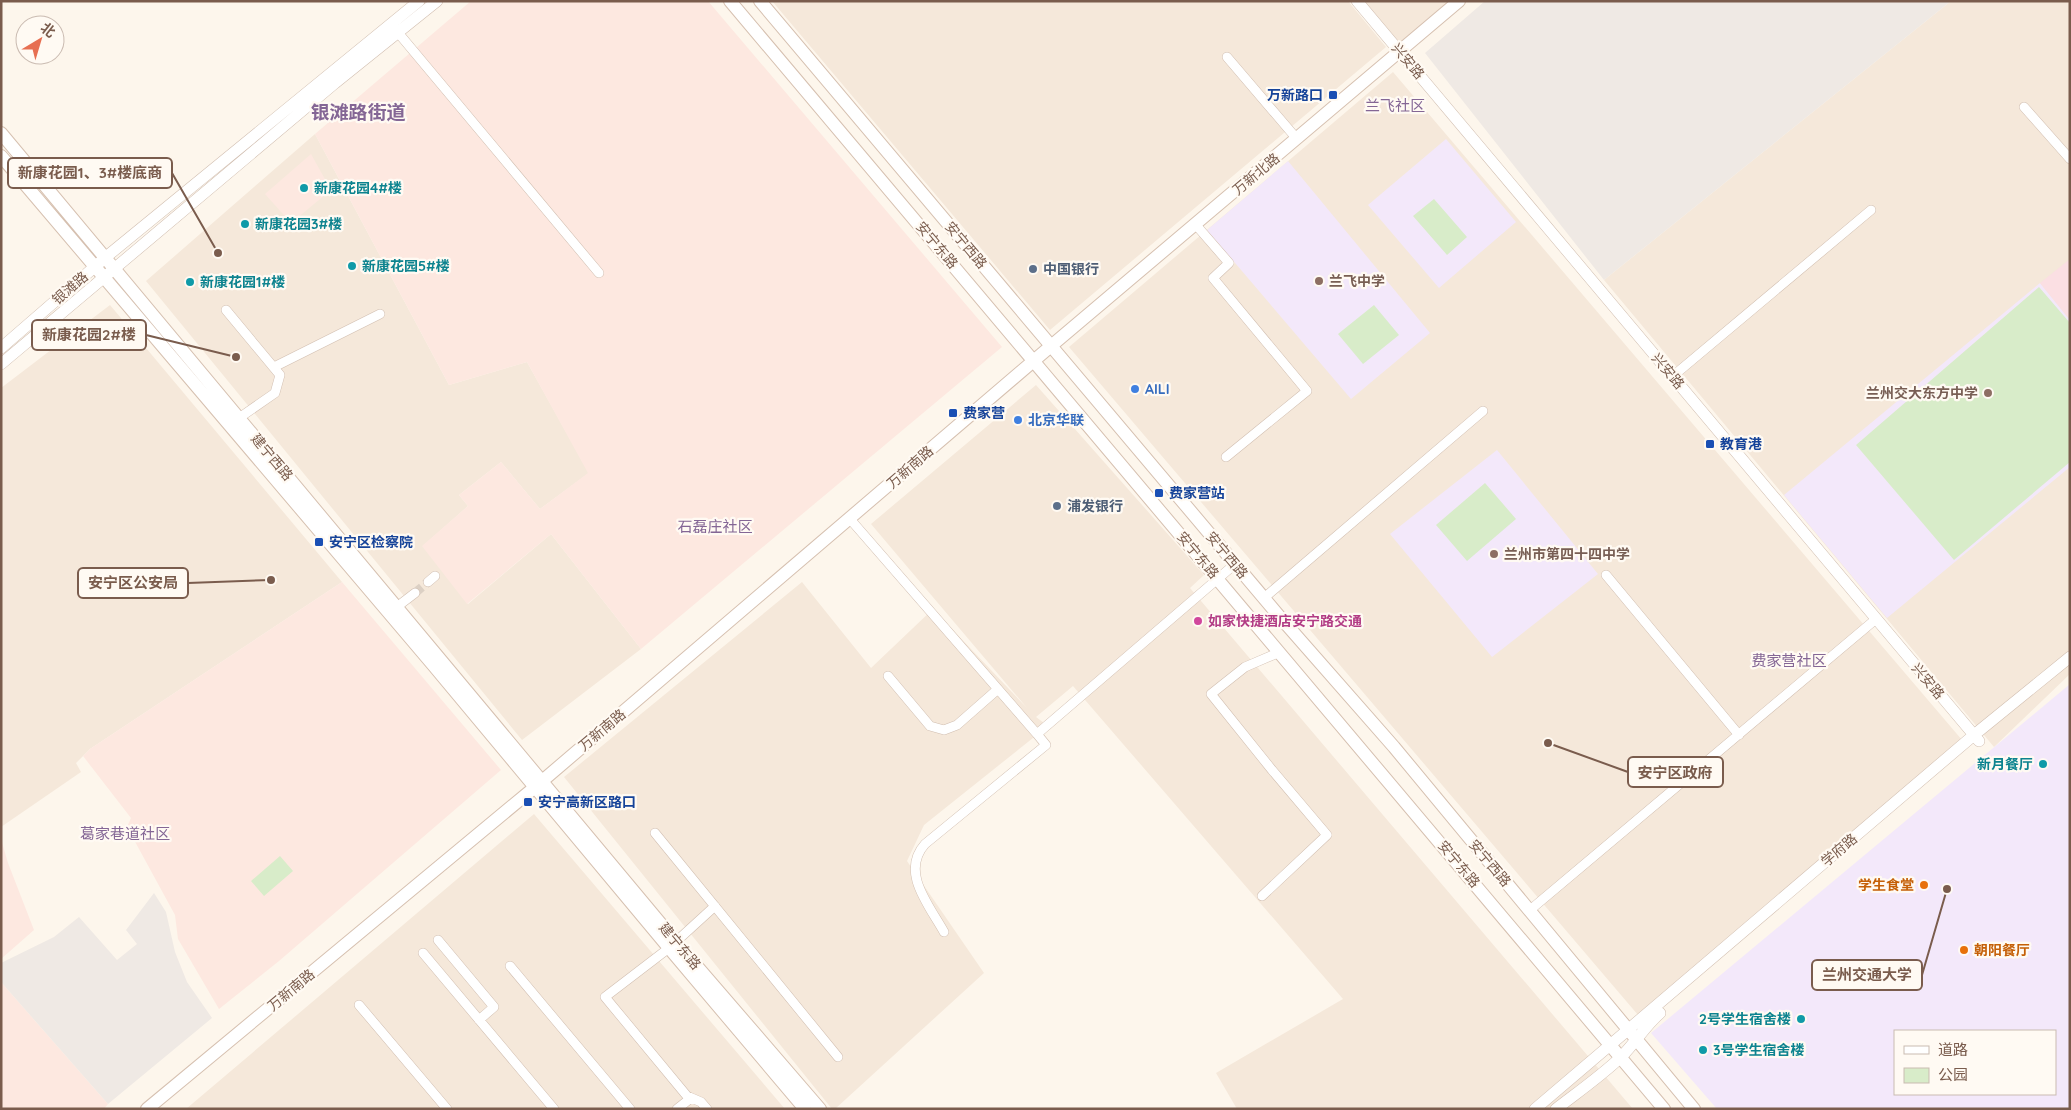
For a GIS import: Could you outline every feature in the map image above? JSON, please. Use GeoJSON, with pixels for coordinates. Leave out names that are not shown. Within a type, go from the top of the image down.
{"type":"FeatureCollection","features":[{"type":"Feature","properties":{"kind":"main road","name":"安宁东路"},"geometry":{"type":"LineString","coordinates":[[730,1],[1664,1109]]}},
{"type":"Feature","properties":{"kind":"main road","name":"安宁西路"},"geometry":{"type":"LineString","coordinates":[[760,1],[1235,564],[1394,747],[1694,1109]]}},
{"type":"Feature","properties":{"kind":"main road","name":"万新北路"},"geometry":{"type":"LineString","coordinates":[[1051,346],[1459,1]]}},
{"type":"Feature","properties":{"kind":"main road","name":"建宁西路"},"geometry":{"type":"LineString","coordinates":[[1,133],[398,606],[538,785]]}},
{"type":"Feature","properties":{"kind":"main road","name":"建宁西路"},"geometry":{"type":"LineString","coordinates":[[1,156],[434,666],[538,785]]}},
{"type":"Feature","properties":{"kind":"main road","name":"万新南路"},"geometry":{"type":"LineString","coordinates":[[147,1109],[538,785],[1051,346]]}},
{"type":"Feature","properties":{"kind":"main road","name":"建宁东路"},"geometry":{"type":"LineString","coordinates":[[538,785],[672,945],[805,1109]]}},
{"type":"Feature","properties":{"kind":"main road","name":"建宁东路"},"geometry":{"type":"LineString","coordinates":[[672,945],[820,1109]]}},
{"type":"Feature","properties":{"kind":"main road"},"geometry":{"type":"LineString","coordinates":[[1647,1089],[1651,1079],[1665,1074]]}},
{"type":"Feature","properties":{"kind":"street"},"geometry":{"type":"LineString","coordinates":[[395,29],[419,1]]}},
{"type":"Feature","properties":{"kind":"street"},"geometry":{"type":"LineString","coordinates":[[395,29],[437,1]]}},
{"type":"Feature","properties":{"kind":"street","name":"兴安路"},"geometry":{"type":"LineString","coordinates":[[1357,1],[1976,738]]}},
{"type":"Feature","properties":{"kind":"street"},"geometry":{"type":"LineString","coordinates":[[395,29],[599,273]]}},
{"type":"Feature","properties":{"kind":"street","name":"银滩路"},"geometry":{"type":"LineString","coordinates":[[1,348],[94,267],[327,75],[395,29]]}},
{"type":"Feature","properties":{"kind":"street","name":"银滩路"},"geometry":{"type":"LineString","coordinates":[[1,364],[335,83],[395,29]]}},
{"type":"Feature","properties":{"kind":"street"},"geometry":{"type":"LineString","coordinates":[[1227,57],[1297,139]]}},
{"type":"Feature","properties":{"kind":"street"},"geometry":{"type":"LineString","coordinates":[[2024,107],[2070,160]]}},
{"type":"Feature","properties":{"kind":"street"},"geometry":{"type":"LineString","coordinates":[[1672,376],[1871,210]]}},
{"type":"Feature","properties":{"kind":"street"},"geometry":{"type":"LineString","coordinates":[[1196,224],[1229,263],[1213,278],[1307,391],[1226,458]]}},
{"type":"Feature","properties":{"kind":"street"},"geometry":{"type":"LineString","coordinates":[[226,310],[280,375],[275,393],[239,418]]}},
{"type":"Feature","properties":{"kind":"street"},"geometry":{"type":"LineString","coordinates":[[274,367],[380,314]]}},
{"type":"Feature","properties":{"kind":"street"},"geometry":{"type":"LineString","coordinates":[[1264,598],[1482,411]]}},
{"type":"Feature","properties":{"kind":"street"},"geometry":{"type":"LineString","coordinates":[[850,519],[1046,745],[925,844],[918,853],[914,862],[914,873],[944,932]]}},
{"type":"Feature","properties":{"kind":"street"},"geometry":{"type":"LineString","coordinates":[[1037,734],[1235,564]]}},
{"type":"Feature","properties":{"kind":"street"},"geometry":{"type":"LineString","coordinates":[[1606,575],[1739,735]]}},
{"type":"Feature","properties":{"kind":"street"},"geometry":{"type":"LineString","coordinates":[[398,606],[415,593]]}},
{"type":"Feature","properties":{"kind":"street"},"geometry":{"type":"LineString","coordinates":[[1530,910],[1876,619]]}},
{"type":"Feature","properties":{"kind":"street"},"geometry":{"type":"LineString","coordinates":[[1262,896],[1327,835],[1211,694],[1245,667],[1280,652]]}},
{"type":"Feature","properties":{"kind":"street","name":"学府路"},"geometry":{"type":"LineString","coordinates":[[1556,1109],[1620,1057],[1636,1041],[1650,1022],[2070,656]]}},
{"type":"Feature","properties":{"kind":"street","name":"学府路"},"geometry":{"type":"LineString","coordinates":[[1535,1109],[1976,738],[2070,666]]}},
{"type":"Feature","properties":{"kind":"street"},"geometry":{"type":"LineString","coordinates":[[888,676],[930,726],[944,730],[956,725],[998,689]]}},
{"type":"Feature","properties":{"kind":"street"},"geometry":{"type":"LineString","coordinates":[[655,832],[838,1057]]}},
{"type":"Feature","properties":{"kind":"street"},"geometry":{"type":"LineString","coordinates":[[707,1109],[701,1102],[686,1096],[605,997],[672,945],[715,906]]}},
{"type":"Feature","properties":{"kind":"street"},"geometry":{"type":"LineString","coordinates":[[438,940],[494,1007],[479,1020]]}},
{"type":"Feature","properties":{"kind":"street"},"geometry":{"type":"LineString","coordinates":[[423,953],[554,1109]]}},
{"type":"Feature","properties":{"kind":"street"},"geometry":{"type":"LineString","coordinates":[[510,966],[630,1109]]}},
{"type":"Feature","properties":{"kind":"street"},"geometry":{"type":"LineString","coordinates":[[359,1005],[447,1109]]}},
{"type":"Feature","properties":{"kind":"street"},"geometry":{"type":"LineString","coordinates":[[676,1109],[690,1098]]}},
{"type":"Feature","properties":{"kind":"shaded area"},"geometry":{"type":"Polygon","coordinates":[[[471,1],[708,1],[1002,347],[641,649],[551,534],[467,604],[422,546],[468,506],[459,495],[501,462],[540,509],[588,473],[527,362],[449,385],[315,134],[471,1]]]}},
{"type":"Feature","properties":{"kind":"shaded area"},"geometry":{"type":"Polygon","coordinates":[[[772,1],[1348,1],[1386,47],[1050,330],[772,1]]]}},
{"type":"Feature","properties":{"kind":"shaded area"},"geometry":{"type":"Polygon","coordinates":[[[1360,1],[1453,1],[1400,52],[1360,1]]]}},
{"type":"Feature","properties":{"kind":"shaded area"},"geometry":{"type":"Polygon","coordinates":[[[1485,1],[1951,1],[1604,280],[1425,53],[1485,1]]]}},
{"type":"Feature","properties":{"kind":"shaded area"},"geometry":{"type":"Polygon","coordinates":[[[1951,1],[2070,1],[2070,674],[1994,747],[1604,280],[1951,1]]]}},
{"type":"Feature","properties":{"kind":"shaded area"},"geometry":{"type":"Polygon","coordinates":[[[1393,72],[1968,747],[1644,1022],[1069,347],[1393,72]]]}},
{"type":"Feature","properties":{"kind":"shaded area"},"geometry":{"type":"Polygon","coordinates":[[[315,134],[449,385],[527,362],[589,473],[540,509],[501,462],[459,495],[468,506],[423,546],[468,604],[551,534],[641,649],[522,740],[146,281],[315,134]]]}},
{"type":"Feature","properties":{"kind":"shaded area"},"geometry":{"type":"Polygon","coordinates":[[[1446,139],[1516,222],[1439,288],[1368,205],[1446,139]]]}},
{"type":"Feature","properties":{"kind":"shaded area"},"geometry":{"type":"Polygon","coordinates":[[[311,154],[331,190],[291,223],[265,194],[311,154]]]}},
{"type":"Feature","properties":{"kind":"shaded area","name":"兰飞中学"},"geometry":{"type":"Polygon","coordinates":[[[1288,161],[1430,333],[1351,399],[1207,230],[1288,161]]]}},
{"type":"Feature","properties":{"kind":"shaded area"},"geometry":{"type":"Polygon","coordinates":[[[2070,259],[2070,320],[2040,283],[2070,259]]]}},
{"type":"Feature","properties":{"kind":"shaded area","name":"兰州交大东方中学"},"geometry":{"type":"Polygon","coordinates":[[[2040,283],[2070,320],[2070,467],[1887,618],[1784,495],[2040,283]]]}},
{"type":"Feature","properties":{"kind":"shaded area"},"geometry":{"type":"Polygon","coordinates":[[[110,305],[342,582],[90,749],[76,763],[81,772],[1,827],[1,388],[110,305]]]}},
{"type":"Feature","properties":{"kind":"shaded area"},"geometry":{"type":"Polygon","coordinates":[[[1036,385],[1204,575],[1190,588],[1633,1109],[1237,1109],[1216,1073],[1343,999],[1073,686],[1036,717],[1048,726],[924,825],[907,861],[984,973],[835,1109],[832,1109],[564,777],[802,582],[871,668],[933,609],[1027,708],[871,524],[1036,385]]]}},
{"type":"Feature","properties":{"kind":"shaded area","name":"兰州市第四十四中学"},"geometry":{"type":"Polygon","coordinates":[[[1497,450],[1598,574],[1492,657],[1390,534],[1497,450]]]}},
{"type":"Feature","properties":{"kind":"shaded area"},"geometry":{"type":"Polygon","coordinates":[[[342,582],[501,770],[279,961],[219,1009],[178,939],[175,915],[127,827],[131,818],[83,756],[90,749],[342,582]]]}},
{"type":"Feature","properties":{"kind":"shaded area"},"geometry":{"type":"Polygon","coordinates":[[[2070,684],[2070,1109],[1717,1109],[1651,1033],[2070,684]]]}},
{"type":"Feature","properties":{"kind":"shaded area"},"geometry":{"type":"Polygon","coordinates":[[[534,814],[785,1109],[186,1109],[534,814]]]}},
{"type":"Feature","properties":{"kind":"shaded area"},"geometry":{"type":"Polygon","coordinates":[[[1,839],[8,863],[34,930],[1,959],[1,839]]]}},
{"type":"Feature","properties":{"kind":"shaded area"},"geometry":{"type":"Polygon","coordinates":[[[154,893],[166,912],[175,952],[187,982],[212,1018],[108,1104],[1,982],[1,963],[54,937],[79,917],[117,960],[137,944],[126,930],[154,893]]]}},
{"type":"Feature","properties":{"kind":"shaded area"},"geometry":{"type":"Polygon","coordinates":[[[1,982],[108,1104],[104,1109],[1,1109],[1,982]]]}},
{"type":"Feature","properties":{"kind":"green space"},"geometry":{"type":"Polygon","coordinates":[[[1434,199],[1467,237],[1447,255],[1413,216],[1434,199]]]}},
{"type":"Feature","properties":{"kind":"green space","name":"兰州交大东方中学"},"geometry":{"type":"Polygon","coordinates":[[[2039,287],[2070,323],[2070,462],[1954,560],[1856,445],[2039,287]]]}},
{"type":"Feature","properties":{"kind":"green space"},"geometry":{"type":"Polygon","coordinates":[[[1374,305],[1399,335],[1363,364],[1338,334],[1374,305]]]}},
{"type":"Feature","properties":{"kind":"green space"},"geometry":{"type":"Polygon","coordinates":[[[1485,483],[1516,519],[1467,561],[1436,525],[1485,483]]]}},
{"type":"Feature","properties":{"kind":"green space"},"geometry":{"type":"Polygon","coordinates":[[[280,856],[293,871],[264,896],[251,881],[280,856]]]}},
{"type":"Feature","properties":{"kind":"tunnel"},"geometry":{"type":"LineString","coordinates":[[415,593],[428,582]]}},
{"type":"Feature","properties":{"kind":"place","name":"万新路口"},"geometry":{"type":"Point","coordinates":[1333,95]}},
{"type":"Feature","properties":{"kind":"place","name":"新康花园4#楼"},"geometry":{"type":"Point","coordinates":[304,188]}},
{"type":"Feature","properties":{"kind":"place","name":"新康花园3#楼"},"geometry":{"type":"Point","coordinates":[245,224]}},
{"type":"Feature","properties":{"kind":"place","name":"新康花园1、3#楼底商"},"geometry":{"type":"Point","coordinates":[218,253]}},
{"type":"Feature","properties":{"kind":"place","name":"新康花园5#楼"},"geometry":{"type":"Point","coordinates":[352,266]}},
{"type":"Feature","properties":{"kind":"place","name":"中国银行"},"geometry":{"type":"Point","coordinates":[1033,269]}},
{"type":"Feature","properties":{"kind":"place","name":"兰飞中学"},"geometry":{"type":"Point","coordinates":[1319,281]}},
{"type":"Feature","properties":{"kind":"place","name":"新康花园1#楼"},"geometry":{"type":"Point","coordinates":[190,282]}},
{"type":"Feature","properties":{"kind":"place","name":"新康花园2#楼"},"geometry":{"type":"Point","coordinates":[236,357]}},
{"type":"Feature","properties":{"kind":"place","name":"AILI"},"geometry":{"type":"Point","coordinates":[1135,389]}},
{"type":"Feature","properties":{"kind":"place","name":"兰州交大东方中学"},"geometry":{"type":"Point","coordinates":[1988,393]}},
{"type":"Feature","properties":{"kind":"place","name":"费家营"},"geometry":{"type":"Point","coordinates":[953,413]}},
{"type":"Feature","properties":{"kind":"place","name":"北京华联"},"geometry":{"type":"Point","coordinates":[1018,420]}},
{"type":"Feature","properties":{"kind":"place","name":"教育港"},"geometry":{"type":"Point","coordinates":[1710,444]}},
{"type":"Feature","properties":{"kind":"place","name":"费家营站"},"geometry":{"type":"Point","coordinates":[1159,493]}},
{"type":"Feature","properties":{"kind":"place","name":"浦发银行"},"geometry":{"type":"Point","coordinates":[1057,506]}},
{"type":"Feature","properties":{"kind":"place","name":"安宁区检察院"},"geometry":{"type":"Point","coordinates":[319,542]}},
{"type":"Feature","properties":{"kind":"place","name":"兰州市第四十四中学"},"geometry":{"type":"Point","coordinates":[1494,554]}},
{"type":"Feature","properties":{"kind":"place","name":"安宁区公安局"},"geometry":{"type":"Point","coordinates":[271,580]}},
{"type":"Feature","properties":{"kind":"place","name":"如家快捷酒店安宁路交通"},"geometry":{"type":"Point","coordinates":[1198,621]}},
{"type":"Feature","properties":{"kind":"place","name":"安宁区政府"},"geometry":{"type":"Point","coordinates":[1548,743]}},
{"type":"Feature","properties":{"kind":"place","name":"新月餐厅"},"geometry":{"type":"Point","coordinates":[2043,764]}},
{"type":"Feature","properties":{"kind":"place","name":"安宁高新区路口"},"geometry":{"type":"Point","coordinates":[528,802]}},
{"type":"Feature","properties":{"kind":"place","name":"学生食堂"},"geometry":{"type":"Point","coordinates":[1924,885]}},
{"type":"Feature","properties":{"kind":"place","name":"兰州交通大学"},"geometry":{"type":"Point","coordinates":[1947,889]}},
{"type":"Feature","properties":{"kind":"place","name":"朝阳餐厅"},"geometry":{"type":"Point","coordinates":[1964,950]}},
{"type":"Feature","properties":{"kind":"place","name":"2号学生宿舍楼"},"geometry":{"type":"Point","coordinates":[1801,1019]}},
{"type":"Feature","properties":{"kind":"place","name":"3号学生宿舍楼"},"geometry":{"type":"Point","coordinates":[1703,1050]}},
{"type":"Feature","properties":{"kind":"district","name":"兰飞社区"},"geometry":{"type":"Point","coordinates":[1395,106]}},
{"type":"Feature","properties":{"kind":"district","name":"银滩路街道"},"geometry":{"type":"Point","coordinates":[358,112]}},
{"type":"Feature","properties":{"kind":"district","name":"石磊庄社区"},"geometry":{"type":"Point","coordinates":[715,527]}},
{"type":"Feature","properties":{"kind":"district","name":"费家营社区"},"geometry":{"type":"Point","coordinates":[1789,661]}},
{"type":"Feature","properties":{"kind":"district","name":"葛家巷道社区"},"geometry":{"type":"Point","coordinates":[125,834]}}]}
